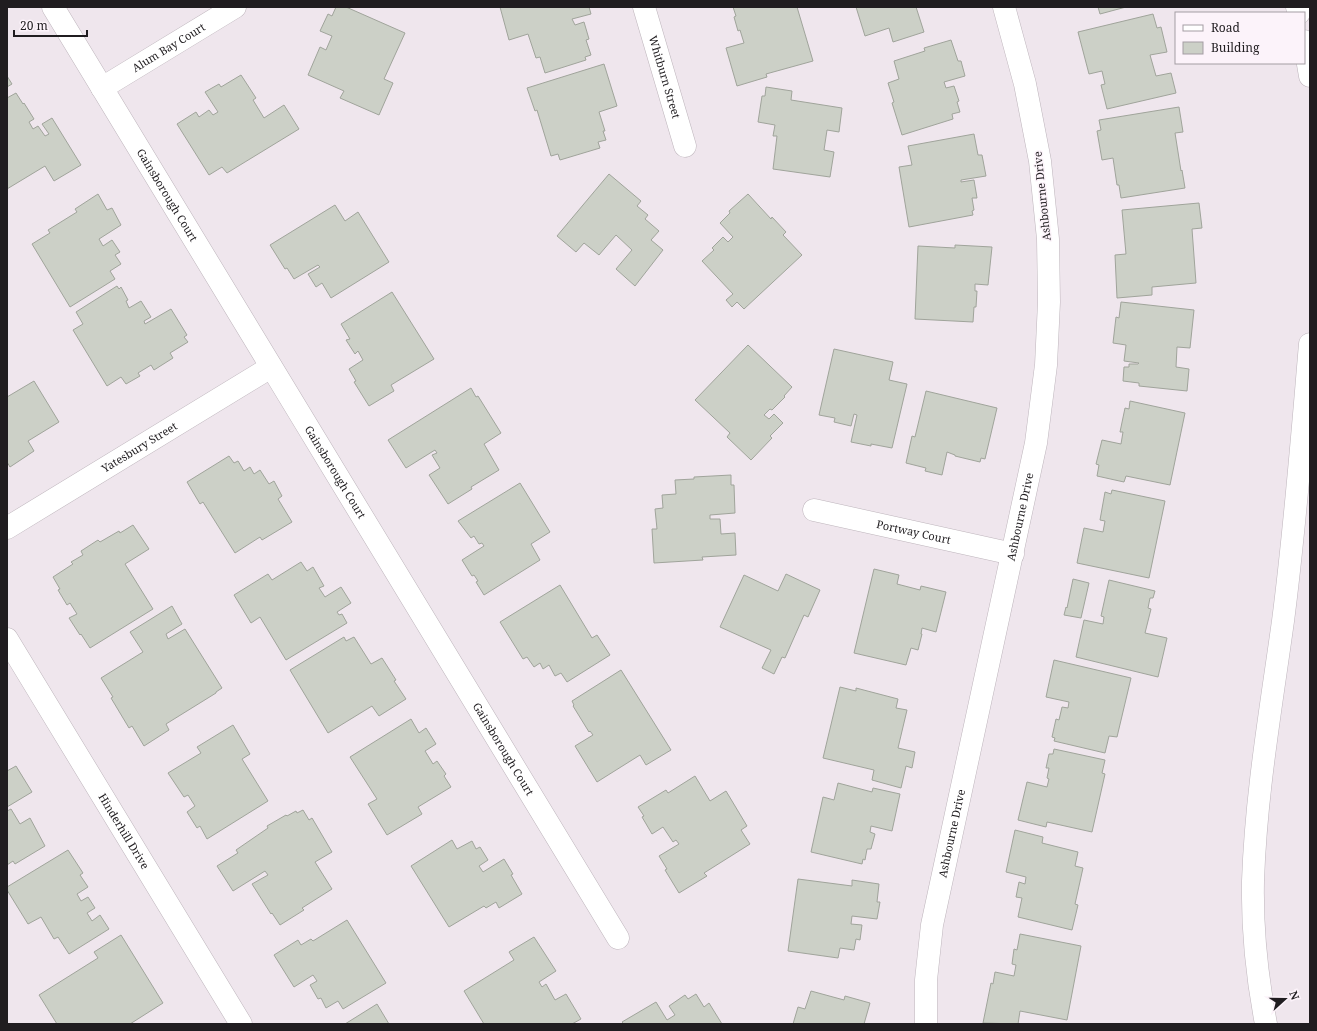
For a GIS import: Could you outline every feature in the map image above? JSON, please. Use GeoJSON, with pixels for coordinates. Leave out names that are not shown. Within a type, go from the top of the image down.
{"type":"FeatureCollection","features":[{"type":"Feature","properties":{"kind":"main road","name":"Gainsborough Court"},"geometry":{"type":"LineString","coordinates":[[53,7],[618,938]]}},
{"type":"Feature","properties":{"kind":"main road","name":"Alum Bay Court"},"geometry":{"type":"LineString","coordinates":[[102,88],[235,7]]}},
{"type":"Feature","properties":{"kind":"main road","name":"Whitburn Street"},"geometry":{"type":"LineString","coordinates":[[644,7],[685,146]]}},
{"type":"Feature","properties":{"kind":"main road","name":"Ashbourne Drive"},"geometry":{"type":"LineString","coordinates":[[926,1024],[926,980],[932,925],[940,882],[1013,554],[1036,443],[1046,365],[1049,294],[1048,239],[1040,161],[1025,84],[1004,7]]}},
{"type":"Feature","properties":{"kind":"main road"},"geometry":{"type":"LineString","coordinates":[[1305,47],[1310,76]]}},
{"type":"Feature","properties":{"kind":"main road"},"geometry":{"type":"LineString","coordinates":[[1266,1024],[1259,985],[1255,937],[1254,873],[1260,786],[1283,620],[1310,344]]}},
{"type":"Feature","properties":{"kind":"main road","name":"Yatesbury Street"},"geometry":{"type":"LineString","coordinates":[[7,528],[271,367]]}},
{"type":"Feature","properties":{"kind":"main road","name":"Portway Court"},"geometry":{"type":"LineString","coordinates":[[814,510],[1013,554]]}},
{"type":"Feature","properties":{"kind":"main road","name":"Hinderhill Drive"},"geometry":{"type":"LineString","coordinates":[[7,639],[241,1024]]}},
{"type":"Feature","properties":{"kind":"building"},"geometry":{"type":"Polygon","coordinates":[[[336,7],[346,7],[405,33],[384,79],[393,83],[379,115],[340,98],[344,91],[308,75],[320,47],[326,50],[332,36],[320,31],[328,14],[332,16],[336,7]]]}},
{"type":"Feature","properties":{"kind":"building"},"geometry":{"type":"Polygon","coordinates":[[[500,7],[589,7],[591,14],[572,19],[575,25],[584,22],[589,39],[586,40],[591,55],[585,57],[586,60],[545,73],[540,57],[536,58],[528,34],[509,40],[500,7]]]}},
{"type":"Feature","properties":{"kind":"building"},"geometry":{"type":"Polygon","coordinates":[[[733,7],[797,7],[813,61],[766,74],[767,77],[737,86],[726,48],[744,43],[740,30],[738,31],[733,7]]]}},
{"type":"Feature","properties":{"kind":"building"},"geometry":{"type":"Polygon","coordinates":[[[856,7],[916,7],[924,32],[893,42],[889,28],[865,36],[856,7]]]}},
{"type":"Feature","properties":{"kind":"building"},"geometry":{"type":"Polygon","coordinates":[[[1098,7],[1126,7],[1100,14],[1098,7]]]}},
{"type":"Feature","properties":{"kind":"building"},"geometry":{"type":"Polygon","coordinates":[[[1153,14],[1157,28],[1161,27],[1167,52],[1150,55],[1156,76],[1171,73],[1176,93],[1107,109],[1101,85],[1105,84],[1102,71],[1089,74],[1078,32],[1153,14]]]}},
{"type":"Feature","properties":{"kind":"building"},"geometry":{"type":"Polygon","coordinates":[[[951,40],[958,61],[961,61],[965,76],[944,82],[946,88],[954,86],[959,101],[957,102],[960,112],[952,114],[953,119],[902,135],[892,103],[894,102],[888,83],[899,79],[894,61],[925,51],[924,48],[951,40]]]}},
{"type":"Feature","properties":{"kind":"building"},"geometry":{"type":"Polygon","coordinates":[[[604,64],[617,106],[599,112],[605,131],[603,131],[606,140],[598,142],[600,148],[560,160],[558,154],[551,156],[537,110],[535,111],[527,88],[604,64]]]}},
{"type":"Feature","properties":{"kind":"building"},"geometry":{"type":"Polygon","coordinates":[[[241,75],[256,98],[253,100],[264,118],[284,105],[299,129],[227,173],[222,167],[209,175],[177,124],[196,112],[199,117],[209,110],[213,115],[218,112],[205,92],[219,84],[221,87],[241,75]]]}},
{"type":"Feature","properties":{"kind":"building"},"geometry":{"type":"Polygon","coordinates":[[[7,76],[12,84],[7,87],[7,76]]]}},
{"type":"Feature","properties":{"kind":"building"},"geometry":{"type":"Polygon","coordinates":[[[766,87],[792,91],[791,100],[842,108],[839,132],[827,130],[824,150],[834,152],[830,177],[773,169],[777,136],[773,136],[775,125],[758,122],[762,96],[765,96],[766,87]]]}},
{"type":"Feature","properties":{"kind":"building"},"geometry":{"type":"Polygon","coordinates":[[[16,93],[34,119],[29,122],[33,129],[38,126],[45,136],[49,134],[42,124],[52,118],[81,165],[54,181],[45,166],[7,189],[7,98],[16,93]]]}},
{"type":"Feature","properties":{"kind":"building"},"geometry":{"type":"Polygon","coordinates":[[[1179,107],[1183,132],[1175,133],[1185,188],[1121,198],[1119,185],[1117,185],[1113,158],[1102,160],[1097,131],[1101,130],[1099,120],[1179,107]]]}},
{"type":"Feature","properties":{"kind":"building"},"geometry":{"type":"Polygon","coordinates":[[[974,134],[978,155],[982,155],[986,176],[961,180],[961,182],[974,180],[977,198],[972,198],[974,210],[972,211],[973,215],[909,227],[899,167],[912,165],[908,146],[974,134]]]}},
{"type":"Feature","properties":{"kind":"building"},"geometry":{"type":"Polygon","coordinates":[[[609,174],[641,201],[637,206],[648,215],[645,219],[659,231],[651,240],[663,250],[635,286],[616,269],[632,250],[616,235],[599,255],[584,243],[576,252],[557,236],[609,174]]]}},
{"type":"Feature","properties":{"kind":"building"},"geometry":{"type":"Polygon","coordinates":[[[98,194],[107,210],[112,208],[121,225],[99,239],[103,246],[112,240],[120,252],[115,255],[121,264],[110,271],[115,279],[70,307],[32,244],[50,233],[48,230],[77,212],[75,209],[98,194]]]}},
{"type":"Feature","properties":{"kind":"building"},"geometry":{"type":"Polygon","coordinates":[[[748,194],[771,219],[772,217],[786,232],[783,235],[802,255],[744,309],[737,302],[732,307],[726,300],[733,294],[702,261],[714,250],[712,248],[723,237],[728,242],[733,237],[720,223],[730,213],[729,211],[748,194]]]}},
{"type":"Feature","properties":{"kind":"building"},"geometry":{"type":"Polygon","coordinates":[[[1199,203],[1202,228],[1192,229],[1196,283],[1152,287],[1152,295],[1117,298],[1115,255],[1126,254],[1122,210],[1199,203]]]}},
{"type":"Feature","properties":{"kind":"building"},"geometry":{"type":"Polygon","coordinates":[[[335,205],[345,221],[358,212],[389,262],[331,298],[322,283],[316,287],[308,274],[320,267],[318,265],[294,279],[287,268],[285,269],[270,245],[335,205]]]}},
{"type":"Feature","properties":{"kind":"building"},"geometry":{"type":"Polygon","coordinates":[[[955,245],[992,247],[988,285],[975,284],[975,291],[977,291],[973,322],[915,319],[918,246],[955,248],[955,245]]]}},
{"type":"Feature","properties":{"kind":"building"},"geometry":{"type":"Polygon","coordinates":[[[117,286],[119,289],[121,287],[128,300],[126,301],[129,308],[141,301],[151,317],[144,321],[145,324],[171,309],[187,335],[184,337],[188,342],[170,353],[173,358],[154,370],[151,365],[138,373],[140,376],[126,384],[121,377],[107,386],[73,330],[83,324],[76,312],[117,286]]]}},
{"type":"Feature","properties":{"kind":"building"},"geometry":{"type":"Polygon","coordinates":[[[392,292],[434,359],[391,385],[394,391],[369,406],[354,382],[356,381],[349,369],[363,360],[358,351],[355,354],[346,340],[350,339],[341,324],[392,292]]]}},
{"type":"Feature","properties":{"kind":"building"},"geometry":{"type":"Polygon","coordinates":[[[1121,302],[1194,310],[1190,348],[1177,347],[1176,367],[1189,369],[1187,391],[1139,386],[1139,383],[1123,381],[1124,367],[1129,367],[1129,364],[1139,363],[1124,361],[1126,345],[1113,343],[1116,317],[1119,318],[1121,302]]]}},
{"type":"Feature","properties":{"kind":"building"},"geometry":{"type":"Polygon","coordinates":[[[748,345],[792,387],[784,396],[785,397],[772,410],[770,409],[764,415],[769,419],[774,414],[783,423],[770,436],[772,438],[751,460],[727,437],[730,433],[695,400],[748,345]]]}},
{"type":"Feature","properties":{"kind":"building"},"geometry":{"type":"Polygon","coordinates":[[[834,349],[893,362],[889,380],[907,384],[892,448],[851,442],[857,415],[854,414],[851,426],[834,422],[835,418],[819,415],[834,349]]]}},
{"type":"Feature","properties":{"kind":"building"},"geometry":{"type":"Polygon","coordinates":[[[34,381],[59,422],[28,441],[34,451],[10,467],[7,462],[7,397],[34,381]]]}},
{"type":"Feature","properties":{"kind":"building"},"geometry":{"type":"Polygon","coordinates":[[[471,388],[476,397],[478,396],[501,433],[484,444],[499,470],[471,487],[472,489],[448,504],[429,475],[440,468],[432,455],[437,453],[435,450],[406,468],[388,440],[471,388]]]}},
{"type":"Feature","properties":{"kind":"building"},"geometry":{"type":"Polygon","coordinates":[[[926,391],[997,408],[985,459],[981,458],[980,462],[955,456],[947,452],[942,475],[925,471],[926,468],[906,463],[912,436],[915,437],[926,391]]]}},
{"type":"Feature","properties":{"kind":"building"},"geometry":{"type":"Polygon","coordinates":[[[1130,401],[1185,413],[1170,485],[1126,476],[1124,482],[1097,476],[1099,465],[1096,464],[1102,440],[1121,444],[1123,432],[1120,432],[1125,408],[1129,409],[1130,401]]]}},
{"type":"Feature","properties":{"kind":"building"},"geometry":{"type":"Polygon","coordinates":[[[229,456],[234,463],[238,461],[244,471],[250,467],[254,474],[260,470],[269,484],[274,481],[282,496],[278,499],[292,522],[262,540],[260,537],[235,553],[203,502],[200,504],[187,482],[229,456]]]}},
{"type":"Feature","properties":{"kind":"building"},"geometry":{"type":"Polygon","coordinates":[[[731,475],[731,485],[734,485],[735,513],[710,515],[710,519],[720,519],[721,534],[735,533],[736,555],[702,557],[703,560],[654,563],[652,529],[657,529],[655,509],[663,508],[662,495],[676,494],[675,480],[694,479],[694,477],[731,475]]]}},
{"type":"Feature","properties":{"kind":"building"},"geometry":{"type":"Polygon","coordinates":[[[520,483],[550,532],[531,544],[540,560],[484,595],[476,582],[478,581],[474,575],[472,576],[462,560],[484,546],[482,543],[479,544],[474,536],[471,538],[458,521],[520,483]]]}},
{"type":"Feature","properties":{"kind":"building"},"geometry":{"type":"Polygon","coordinates":[[[1112,490],[1165,501],[1149,578],[1077,563],[1084,528],[1103,532],[1105,521],[1100,520],[1105,492],[1111,494],[1112,490]]]}},
{"type":"Feature","properties":{"kind":"building"},"geometry":{"type":"Polygon","coordinates":[[[133,525],[149,549],[125,564],[153,609],[90,648],[69,618],[77,614],[70,603],[67,605],[58,590],[60,589],[53,577],[73,564],[71,562],[83,555],[81,551],[98,540],[100,542],[133,525]]]}},
{"type":"Feature","properties":{"kind":"building"},"geometry":{"type":"Polygon","coordinates":[[[301,562],[307,571],[313,567],[324,586],[319,588],[325,597],[341,587],[351,603],[337,612],[339,615],[342,614],[347,623],[286,660],[260,617],[251,623],[234,595],[268,574],[272,580],[301,562]]]}},
{"type":"Feature","properties":{"kind":"building"},"geometry":{"type":"Polygon","coordinates":[[[874,569],[899,575],[897,584],[920,590],[921,586],[946,592],[936,632],[922,628],[918,650],[911,648],[906,665],[854,653],[874,569]]]}},
{"type":"Feature","properties":{"kind":"building"},"geometry":{"type":"Polygon","coordinates":[[[786,574],[820,590],[808,617],[804,615],[785,658],[782,657],[774,674],[762,668],[771,650],[720,627],[744,575],[778,591],[786,574]]]}},
{"type":"Feature","properties":{"kind":"building"},"geometry":{"type":"Polygon","coordinates":[[[1073,579],[1089,583],[1081,618],[1064,615],[1066,607],[1067,608],[1073,579]]]}},
{"type":"Feature","properties":{"kind":"building"},"geometry":{"type":"Polygon","coordinates":[[[1109,580],[1155,591],[1153,598],[1150,598],[1148,608],[1151,609],[1145,633],[1167,638],[1158,677],[1076,657],[1084,620],[1103,624],[1104,617],[1101,616],[1109,580]]]}},
{"type":"Feature","properties":{"kind":"building"},"geometry":{"type":"Polygon","coordinates":[[[560,585],[592,638],[597,635],[610,655],[567,682],[561,673],[555,676],[549,665],[543,669],[540,663],[534,667],[527,657],[523,659],[500,622],[560,585]]]}},
{"type":"Feature","properties":{"kind":"building"},"geometry":{"type":"Polygon","coordinates":[[[172,606],[182,624],[166,634],[168,639],[185,629],[222,688],[166,724],[169,730],[144,746],[132,726],[129,728],[101,678],[143,652],[130,632],[172,606]]]}},
{"type":"Feature","properties":{"kind":"building"},"geometry":{"type":"Polygon","coordinates":[[[344,637],[346,641],[354,637],[371,664],[382,658],[396,680],[394,681],[406,699],[379,716],[372,706],[328,733],[290,670],[344,637]]]}},
{"type":"Feature","properties":{"kind":"building"},"geometry":{"type":"Polygon","coordinates":[[[1054,660],[1131,678],[1117,737],[1109,736],[1105,753],[1054,741],[1055,738],[1052,737],[1056,719],[1059,720],[1062,707],[1068,708],[1069,702],[1046,697],[1054,660]]]}},
{"type":"Feature","properties":{"kind":"building"},"geometry":{"type":"Polygon","coordinates":[[[621,670],[671,750],[646,765],[640,755],[597,782],[575,746],[593,735],[590,731],[589,732],[573,706],[572,701],[621,670]]]}},
{"type":"Feature","properties":{"kind":"building"},"geometry":{"type":"Polygon","coordinates":[[[840,687],[856,691],[856,688],[898,699],[896,708],[907,710],[898,748],[915,752],[912,768],[906,766],[901,788],[872,780],[874,770],[823,758],[840,687]]]}},
{"type":"Feature","properties":{"kind":"building"},"geometry":{"type":"Polygon","coordinates":[[[411,719],[419,733],[426,728],[436,744],[425,751],[433,764],[437,761],[446,774],[444,776],[451,787],[418,807],[422,814],[387,835],[368,804],[377,799],[350,757],[411,719]]]}},
{"type":"Feature","properties":{"kind":"building"},"geometry":{"type":"Polygon","coordinates":[[[233,725],[250,754],[242,759],[268,801],[207,839],[200,826],[197,828],[187,812],[195,806],[188,795],[184,797],[168,773],[201,753],[197,747],[233,725]]]}},
{"type":"Feature","properties":{"kind":"building"},"geometry":{"type":"Polygon","coordinates":[[[1054,749],[1105,760],[1102,773],[1105,774],[1092,832],[1047,822],[1046,827],[1018,820],[1027,782],[1047,787],[1049,768],[1046,768],[1049,754],[1053,754],[1054,749]]]}},
{"type":"Feature","properties":{"kind":"building"},"geometry":{"type":"Polygon","coordinates":[[[16,766],[32,792],[7,807],[7,771],[16,766]]]}},
{"type":"Feature","properties":{"kind":"building"},"geometry":{"type":"Polygon","coordinates":[[[695,776],[710,801],[726,791],[747,826],[741,830],[750,844],[704,873],[707,876],[679,893],[665,870],[667,869],[659,856],[679,844],[676,840],[673,842],[663,827],[652,834],[638,807],[666,790],[668,793],[695,776]]]}},
{"type":"Feature","properties":{"kind":"building"},"geometry":{"type":"Polygon","coordinates":[[[838,783],[872,792],[873,788],[900,794],[892,831],[871,826],[870,832],[875,834],[871,849],[867,849],[865,860],[863,859],[862,864],[811,852],[823,797],[834,800],[838,783]]]}},
{"type":"Feature","properties":{"kind":"building"},"geometry":{"type":"Polygon","coordinates":[[[11,809],[20,824],[30,818],[45,846],[15,864],[13,861],[7,865],[7,811],[11,809]]]}},
{"type":"Feature","properties":{"kind":"building"},"geometry":{"type":"Polygon","coordinates":[[[303,810],[309,820],[312,818],[332,852],[315,862],[332,889],[302,908],[304,910],[280,925],[272,913],[271,914],[252,884],[268,875],[265,871],[233,891],[217,866],[238,853],[236,850],[268,828],[267,826],[286,815],[287,816],[296,811],[297,813],[303,810]]]}},
{"type":"Feature","properties":{"kind":"building"},"geometry":{"type":"Polygon","coordinates":[[[1015,830],[1043,837],[1042,843],[1078,852],[1075,866],[1083,868],[1075,904],[1078,905],[1072,930],[1018,917],[1022,898],[1016,897],[1019,882],[1025,884],[1026,877],[1006,872],[1015,830]]]}},
{"type":"Feature","properties":{"kind":"building"},"geometry":{"type":"Polygon","coordinates":[[[452,840],[457,849],[472,841],[476,849],[480,847],[488,860],[479,866],[483,872],[504,859],[522,894],[499,908],[496,902],[486,908],[484,906],[449,927],[411,866],[452,840]]]}},
{"type":"Feature","properties":{"kind":"building"},"geometry":{"type":"Polygon","coordinates":[[[68,850],[83,873],[80,875],[88,887],[77,894],[81,901],[88,897],[95,908],[87,913],[92,921],[100,915],[109,929],[69,954],[58,937],[54,939],[41,917],[28,924],[7,890],[7,887],[68,850]]]}},
{"type":"Feature","properties":{"kind":"building"},"geometry":{"type":"Polygon","coordinates":[[[798,879],[852,886],[852,880],[879,884],[877,902],[880,902],[877,919],[852,916],[851,924],[862,925],[860,940],[856,939],[854,950],[840,948],[838,958],[788,951],[798,879]]]}},
{"type":"Feature","properties":{"kind":"building"},"geometry":{"type":"Polygon","coordinates":[[[347,920],[386,983],[343,1009],[338,1001],[326,1008],[321,998],[318,999],[310,985],[317,981],[313,975],[294,987],[274,955],[298,940],[301,945],[311,939],[313,941],[347,920]]]}},
{"type":"Feature","properties":{"kind":"building"},"geometry":{"type":"Polygon","coordinates":[[[1020,934],[1081,946],[1067,1020],[1020,1011],[1018,1024],[983,1023],[991,983],[993,984],[995,972],[1014,976],[1016,965],[1012,964],[1014,949],[1017,950],[1020,934]]]}},
{"type":"Feature","properties":{"kind":"building"},"geometry":{"type":"Polygon","coordinates":[[[121,935],[163,1003],[130,1024],[57,1024],[39,995],[98,958],[94,952],[121,935]]]}},
{"type":"Feature","properties":{"kind":"building"},"geometry":{"type":"Polygon","coordinates":[[[534,937],[556,971],[539,982],[542,987],[546,984],[555,1000],[566,994],[581,1019],[572,1024],[484,1024],[464,991],[514,960],[509,952],[534,937]]]}},
{"type":"Feature","properties":{"kind":"building"},"geometry":{"type":"Polygon","coordinates":[[[811,991],[844,1000],[845,996],[870,1003],[864,1024],[793,1024],[798,1007],[805,1009],[811,991]]]}},
{"type":"Feature","properties":{"kind":"building"},"geometry":{"type":"Polygon","coordinates":[[[696,994],[704,1007],[709,1003],[722,1024],[624,1024],[622,1022],[656,1002],[667,1020],[675,1015],[669,1006],[685,995],[688,999],[696,994]]]}},
{"type":"Feature","properties":{"kind":"building"},"geometry":{"type":"Polygon","coordinates":[[[377,1004],[389,1024],[345,1024],[377,1004]]]}}]}
